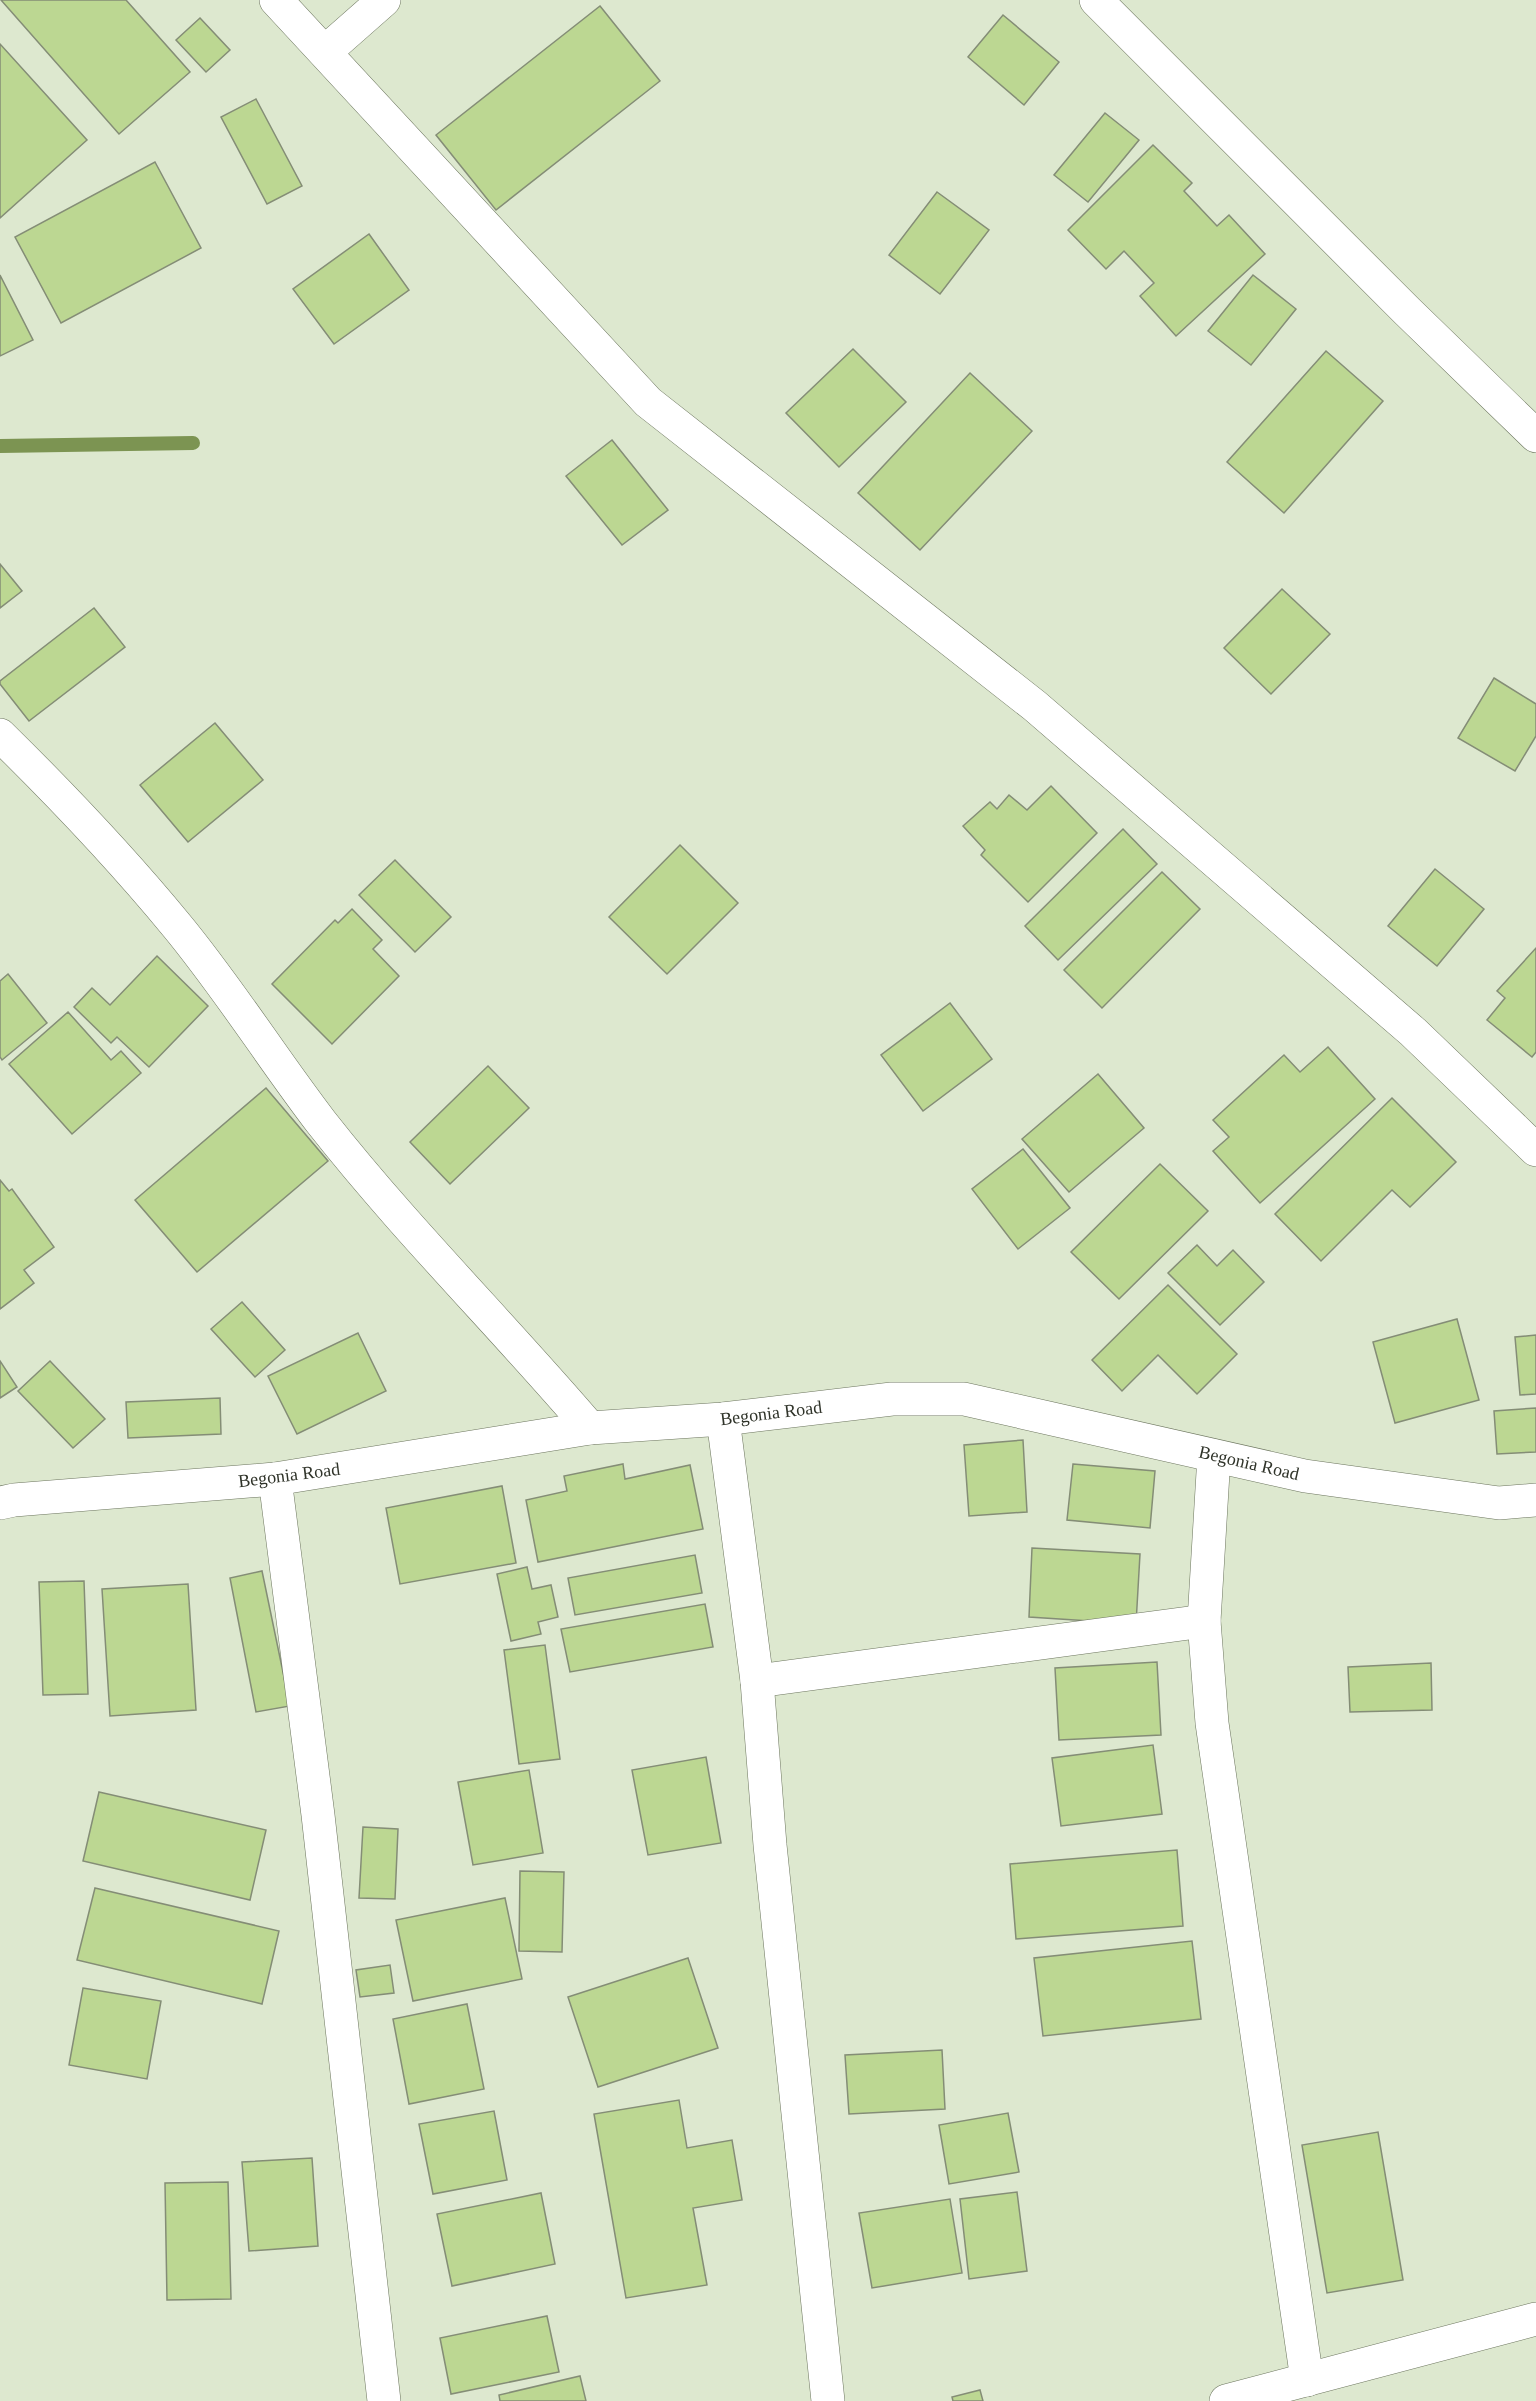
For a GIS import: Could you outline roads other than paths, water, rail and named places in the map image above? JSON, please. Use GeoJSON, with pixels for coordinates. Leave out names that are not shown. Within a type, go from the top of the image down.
{"type":"FeatureCollection","features":[{"type":"Feature","properties":{"kind":"street"},"geometry":{"type":"LineString","coordinates":[[276,0],[648,402],[1035,706],[1413,1032],[1536,1150]]}},
{"type":"Feature","properties":{"kind":"street"},"geometry":{"type":"LineString","coordinates":[[325,52],[384,0]]}},
{"type":"Feature","properties":{"kind":"street"},"geometry":{"type":"LineString","coordinates":[[1096,0],[1407,311],[1536,436]]}},
{"type":"Feature","properties":{"kind":"street"},"geometry":{"type":"LineString","coordinates":[[0,735],[85,820],[178,927],[322,1122],[454,1278],[526,1353],[590,1428]]}},
{"type":"Feature","properties":{"kind":"street","name":"Begonia Road"},"geometry":{"type":"LineString","coordinates":[[5,1495],[275,1479],[590,1428],[723,1419],[892,1399],[964,1399],[1305,1476],[1498,1503],[1536,1500]]}},
{"type":"Feature","properties":{"kind":"street"},"geometry":{"type":"LineString","coordinates":[[723,1419],[757,1681],[770,1845],[828,2401]]}},
{"type":"Feature","properties":{"kind":"street"},"geometry":{"type":"LineString","coordinates":[[1214,1456],[1204,1621],[1212,1723],[1307,2380]]}},
{"type":"Feature","properties":{"kind":"street"},"geometry":{"type":"LineString","coordinates":[[275,1479],[318,1815],[384,2401]]}},
{"type":"Feature","properties":{"kind":"street"},"geometry":{"type":"LineString","coordinates":[[757,1681],[1204,1621]]}},
{"type":"Feature","properties":{"kind":"street"},"geometry":{"type":"LineString","coordinates":[[1226,2401],[1536,2319]]}},
{"type":"Feature","properties":{"kind":"waterway"},"geometry":{"type":"LineString","coordinates":[[0,446],[193,443]]}}]}
